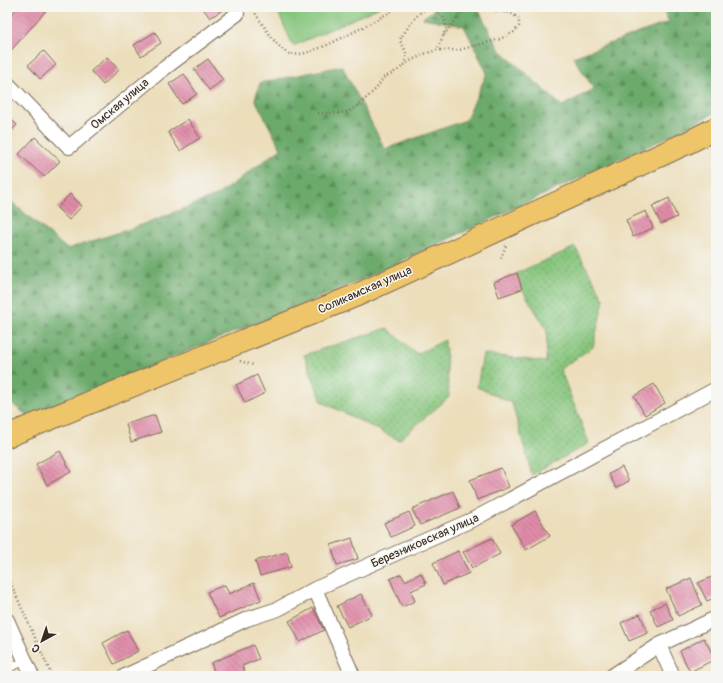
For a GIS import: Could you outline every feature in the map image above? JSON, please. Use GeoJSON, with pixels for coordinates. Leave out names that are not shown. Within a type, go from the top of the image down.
{"type":"FeatureCollection","features":[{"type":"Feature","properties":{"kind":"main road","name":"Соликамская улица"},"geometry":{"type":"LineString","coordinates":[[7,436],[357,295],[689,142],[716,128]]}},
{"type":"Feature","properties":{"kind":"street","name":"Омская улица"},"geometry":{"type":"LineString","coordinates":[[7,84],[69,147],[158,73],[237,14],[236,7]]}},
{"type":"Feature","properties":{"kind":"street","name":"Березниковская улица"},"geometry":{"type":"LineString","coordinates":[[126,676],[247,619],[278,609],[315,589],[474,519],[716,389]]}},
{"type":"Feature","properties":{"kind":"street"},"geometry":{"type":"LineString","coordinates":[[315,589],[353,676]]}},
{"type":"Feature","properties":{"kind":"street"},"geometry":{"type":"LineString","coordinates":[[612,676],[659,645],[716,618]]}},
{"type":"Feature","properties":{"kind":"street"},"geometry":{"type":"LineString","coordinates":[[7,620],[32,676]]}},
{"type":"Feature","properties":{"kind":"street"},"geometry":{"type":"LineString","coordinates":[[659,645],[673,676]]}},
{"type":"Feature","properties":{"kind":"lane"},"geometry":{"type":"LineString","coordinates":[[7,669],[25,661]]}},
{"type":"Feature","properties":{"kind":"path"},"geometry":{"type":"LineString","coordinates":[[250,7],[278,46],[289,54],[303,54],[328,44],[399,7]]}},
{"type":"Feature","properties":{"kind":"path"},"geometry":{"type":"LineString","coordinates":[[442,37],[462,12],[473,7]]}},
{"type":"Feature","properties":{"kind":"path"},"geometry":{"type":"LineString","coordinates":[[318,113],[337,114],[348,112],[359,105],[377,88],[383,78],[424,54],[438,50],[458,50],[500,39],[514,32],[519,26],[519,19],[511,13],[496,12],[486,7]]}},
{"type":"Feature","properties":{"kind":"path"},"geometry":{"type":"LineString","coordinates":[[493,7],[496,12]]}},
{"type":"Feature","properties":{"kind":"path"},"geometry":{"type":"LineString","coordinates":[[404,66],[406,51],[400,41],[401,37],[424,10],[434,9],[445,19],[446,29],[438,50]]}},
{"type":"Feature","properties":{"kind":"path"},"geometry":{"type":"LineString","coordinates":[[7,575],[52,676]]}},
{"type":"Feature","properties":{"kind":"green space"},"geometry":{"type":"Polygon","coordinates":[[[276,7],[380,7],[293,46],[276,7]]]}},
{"type":"Feature","properties":{"kind":"green space"},"geometry":{"type":"Polygon","coordinates":[[[437,7],[477,7],[499,49],[562,106],[594,89],[573,57],[669,22],[662,7],[716,7],[716,112],[659,141],[352,284],[28,416],[7,400],[7,198],[67,249],[133,228],[216,196],[281,149],[255,99],[260,83],[342,66],[385,149],[466,120],[487,73],[464,26],[423,18],[437,7]]]}},
{"type":"Feature","properties":{"kind":"green space"},"geometry":{"type":"Polygon","coordinates":[[[575,247],[604,299],[593,347],[560,369],[589,443],[532,475],[512,403],[477,387],[483,354],[546,362],[547,330],[522,289],[517,273],[575,247]]]}},
{"type":"Feature","properties":{"kind":"green space"},"geometry":{"type":"Polygon","coordinates":[[[387,328],[417,354],[445,340],[449,397],[399,440],[322,402],[304,355],[387,328]]]}},
{"type":"Feature","properties":{"kind":"building"},"geometry":{"type":"Polygon","coordinates":[[[18,7],[49,7],[7,55],[7,20],[18,7]]]}},
{"type":"Feature","properties":{"kind":"building"},"geometry":{"type":"Polygon","coordinates":[[[202,7],[227,7],[210,18],[202,7]]]}},
{"type":"Feature","properties":{"kind":"building"},"geometry":{"type":"Polygon","coordinates":[[[155,32],[161,43],[141,56],[134,45],[155,32]]]}},
{"type":"Feature","properties":{"kind":"building"},"geometry":{"type":"Polygon","coordinates":[[[44,51],[56,65],[40,79],[28,65],[44,51]]]}},
{"type":"Feature","properties":{"kind":"building"},"geometry":{"type":"Polygon","coordinates":[[[107,57],[119,70],[103,85],[91,71],[107,57]]]}},
{"type":"Feature","properties":{"kind":"building"},"geometry":{"type":"Polygon","coordinates":[[[208,59],[223,80],[209,90],[194,69],[208,59]]]}},
{"type":"Feature","properties":{"kind":"building"},"geometry":{"type":"Polygon","coordinates":[[[184,74],[197,94],[182,104],[169,84],[184,74]]]}},
{"type":"Feature","properties":{"kind":"building"},"geometry":{"type":"Polygon","coordinates":[[[7,116],[17,125],[7,136],[7,116]]]}},
{"type":"Feature","properties":{"kind":"building"},"geometry":{"type":"Polygon","coordinates":[[[188,119],[200,138],[180,151],[168,132],[188,119]]]}},
{"type":"Feature","properties":{"kind":"building"},"geometry":{"type":"Polygon","coordinates":[[[35,137],[60,161],[44,177],[19,154],[35,137]]]}},
{"type":"Feature","properties":{"kind":"building"},"geometry":{"type":"Polygon","coordinates":[[[70,194],[82,206],[69,220],[57,208],[70,194]]]}},
{"type":"Feature","properties":{"kind":"building"},"geometry":{"type":"Polygon","coordinates":[[[669,198],[677,217],[661,224],[652,206],[669,198]]]}},
{"type":"Feature","properties":{"kind":"building"},"geometry":{"type":"Polygon","coordinates":[[[646,211],[653,228],[633,237],[626,220],[646,211]]]}},
{"type":"Feature","properties":{"kind":"building"},"geometry":{"type":"Polygon","coordinates":[[[517,273],[522,289],[499,297],[494,282],[517,273]]]}},
{"type":"Feature","properties":{"kind":"building"},"geometry":{"type":"Polygon","coordinates":[[[257,375],[265,393],[245,403],[236,385],[257,375]]]}},
{"type":"Feature","properties":{"kind":"building"},"geometry":{"type":"Polygon","coordinates":[[[654,384],[665,403],[645,415],[634,396],[654,384]]]}},
{"type":"Feature","properties":{"kind":"building"},"geometry":{"type":"Polygon","coordinates":[[[155,415],[161,432],[131,442],[126,424],[155,415]]]}},
{"type":"Feature","properties":{"kind":"building"},"geometry":{"type":"Polygon","coordinates":[[[60,451],[71,472],[47,485],[36,464],[60,451]]]}},
{"type":"Feature","properties":{"kind":"building"},"geometry":{"type":"Polygon","coordinates":[[[622,467],[629,481],[616,488],[609,474],[622,467]]]}},
{"type":"Feature","properties":{"kind":"building"},"geometry":{"type":"Polygon","coordinates":[[[501,468],[509,487],[477,500],[470,480],[501,468]]]}},
{"type":"Feature","properties":{"kind":"building"},"geometry":{"type":"Polygon","coordinates":[[[453,491],[460,508],[420,525],[412,509],[453,491]]]}},
{"type":"Feature","properties":{"kind":"building"},"geometry":{"type":"Polygon","coordinates":[[[535,511],[550,536],[526,550],[511,525],[535,511]]]}},
{"type":"Feature","properties":{"kind":"building"},"geometry":{"type":"Polygon","coordinates":[[[409,512],[415,526],[391,537],[384,523],[409,512]]]}},
{"type":"Feature","properties":{"kind":"building"},"geometry":{"type":"Polygon","coordinates":[[[352,538],[358,559],[337,565],[331,545],[352,538]]]}},
{"type":"Feature","properties":{"kind":"building"},"geometry":{"type":"Polygon","coordinates":[[[492,538],[500,554],[472,568],[463,552],[492,538]]]}},
{"type":"Feature","properties":{"kind":"building"},"geometry":{"type":"Polygon","coordinates":[[[458,551],[469,573],[443,585],[433,563],[458,551]]]}},
{"type":"Feature","properties":{"kind":"building"},"geometry":{"type":"Polygon","coordinates":[[[287,552],[291,567],[260,576],[255,561],[287,552]]]}},
{"type":"Feature","properties":{"kind":"building"},"geometry":{"type":"Polygon","coordinates":[[[421,573],[426,584],[411,591],[415,601],[402,607],[390,579],[401,574],[405,581],[421,573]]]}},
{"type":"Feature","properties":{"kind":"building"},"geometry":{"type":"Polygon","coordinates":[[[716,575],[716,597],[707,601],[698,583],[716,575]]]}},
{"type":"Feature","properties":{"kind":"building"},"geometry":{"type":"Polygon","coordinates":[[[691,578],[702,605],[678,616],[666,589],[691,578]]]}},
{"type":"Feature","properties":{"kind":"building"},"geometry":{"type":"Polygon","coordinates":[[[254,583],[261,600],[219,618],[207,592],[225,585],[229,594],[254,583]]]}},
{"type":"Feature","properties":{"kind":"building"},"geometry":{"type":"Polygon","coordinates":[[[361,594],[372,615],[348,627],[337,606],[361,594]]]}},
{"type":"Feature","properties":{"kind":"building"},"geometry":{"type":"Polygon","coordinates":[[[665,603],[673,620],[658,627],[650,610],[665,603]]]}},
{"type":"Feature","properties":{"kind":"building"},"geometry":{"type":"Polygon","coordinates":[[[313,608],[324,630],[300,642],[289,621],[313,608]]]}},
{"type":"Feature","properties":{"kind":"building"},"geometry":{"type":"Polygon","coordinates":[[[640,614],[648,633],[629,641],[621,623],[640,614]]]}},
{"type":"Feature","properties":{"kind":"building"},"geometry":{"type":"Polygon","coordinates":[[[127,630],[138,651],[114,664],[103,643],[127,630]]]}},
{"type":"Feature","properties":{"kind":"building"},"geometry":{"type":"Polygon","coordinates":[[[704,638],[715,659],[690,672],[680,651],[704,638]]]}},
{"type":"Feature","properties":{"kind":"building"},"geometry":{"type":"Polygon","coordinates":[[[253,645],[259,659],[242,666],[247,676],[227,676],[226,674],[216,676],[211,663],[253,645]]]}}]}
